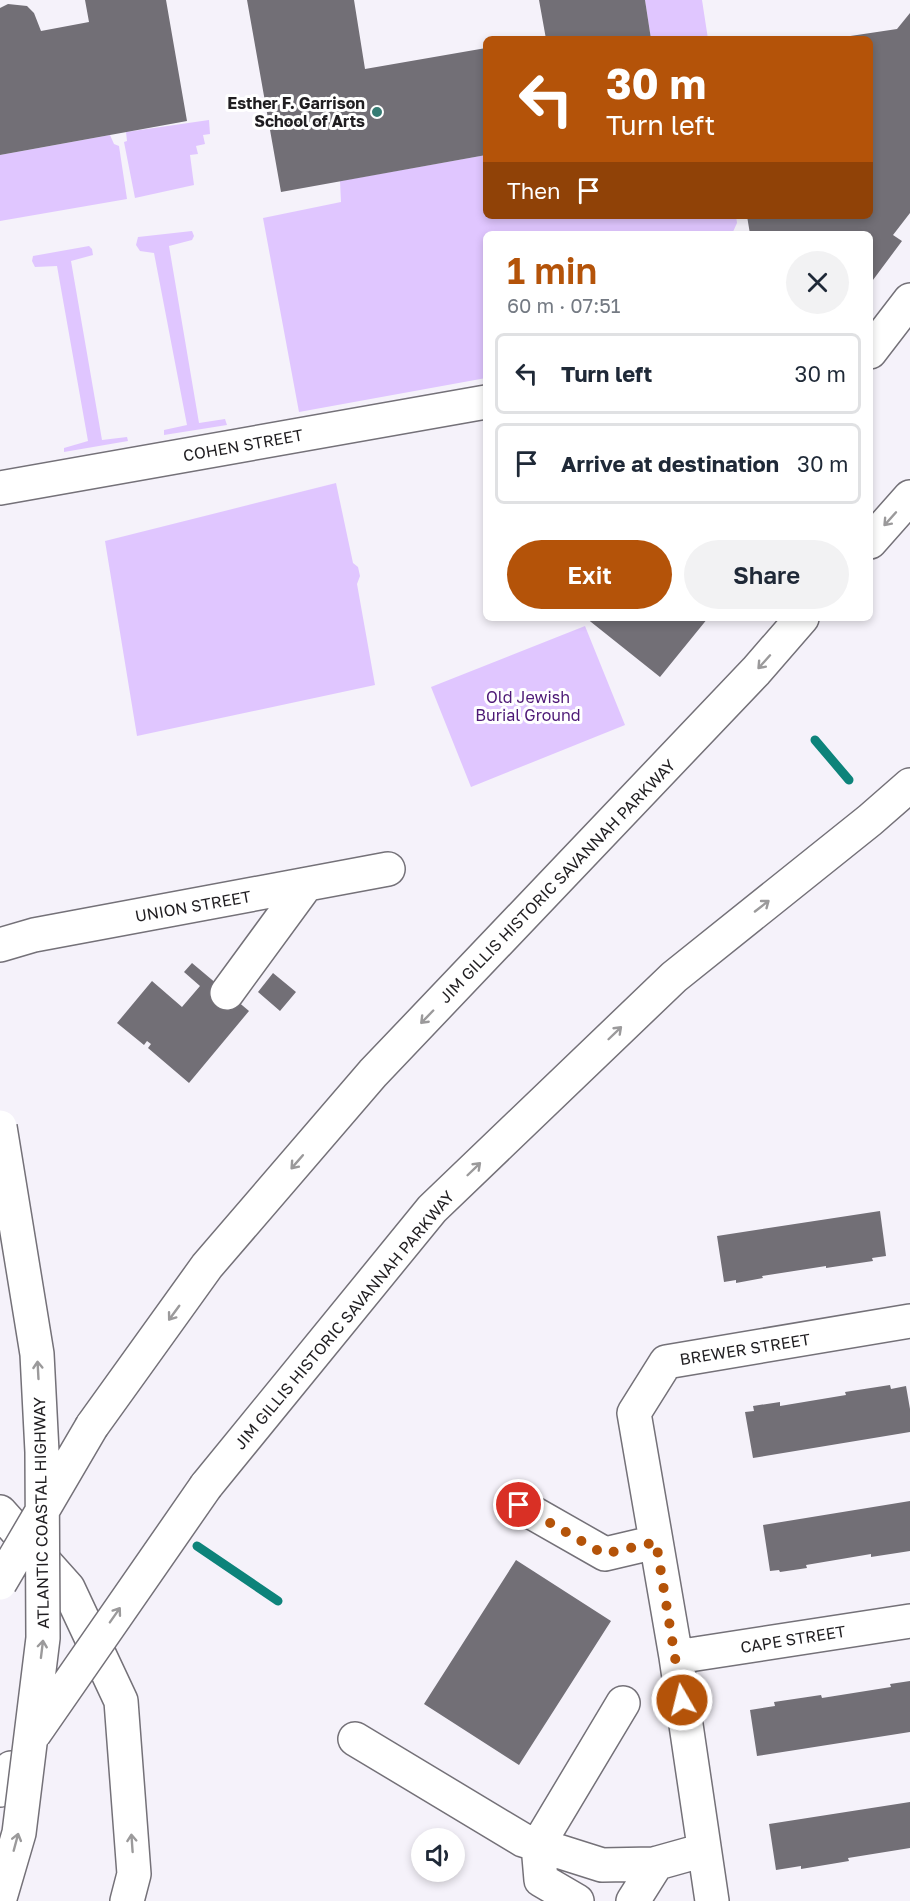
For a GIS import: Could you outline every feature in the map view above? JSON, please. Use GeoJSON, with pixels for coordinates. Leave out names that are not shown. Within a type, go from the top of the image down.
{"type":"FeatureCollection","features":[{"type":"Feature","properties":{"kind":"main road"},"geometry":{"type":"LineString","coordinates":[[873,348],[910,300]]}},
{"type":"Feature","properties":{"kind":"main road","name":"COHEN STREET"},"geometry":{"type":"LineString","coordinates":[[0,488],[483,403]]}},
{"type":"Feature","properties":{"kind":"main road"},"geometry":{"type":"LineString","coordinates":[[873,539],[910,497]]}},
{"type":"Feature","properties":{"kind":"main road","name":"JIM GILLIS HISTORIC SAVANNAH PARKWAY"},"geometry":{"type":"LineString","coordinates":[[0,1583],[92,1426],[207,1266],[374,1073],[756,671],[799,621]]}},
{"type":"Feature","properties":{"kind":"main road"},"geometry":{"type":"LineString","coordinates":[[870,820],[910,785]]}},
{"type":"Feature","properties":{"kind":"main road"},"geometry":{"type":"LineString","coordinates":[[870,820],[910,796]]}},
{"type":"Feature","properties":{"kind":"main road","name":"JIM GILLIS HISTORIC SAVANNAH PARKWAY"},"geometry":{"type":"LineString","coordinates":[[5,1779],[116,1614],[206,1486],[432,1209],[674,976],[870,820]]}},
{"type":"Feature","properties":{"kind":"main road","name":"UNION STREET"},"geometry":{"type":"LineString","coordinates":[[0,945],[34,935],[388,869]]}},
{"type":"Feature","properties":{"kind":"main road"},"geometry":{"type":"LineString","coordinates":[[227,993],[306,885]]}},
{"type":"Feature","properties":{"kind":"main road","name":"ATLANTIC COASTAL HIGHWAY"},"geometry":{"type":"LineString","coordinates":[[0,1127],[37,1354],[42,1452],[43,1638],[18,1833],[0,1898]]}},
{"type":"Feature","properties":{"kind":"main road","name":"BREWER STREET"},"geometry":{"type":"LineString","coordinates":[[712,1901],[676,1657],[634,1413],[666,1362],[910,1321]]}},
{"type":"Feature","properties":{"kind":"main road"},"geometry":{"type":"LineString","coordinates":[[519,1505],[604,1554],[656,1542]]}},
{"type":"Feature","properties":{"kind":"main road"},"geometry":{"type":"LineString","coordinates":[[0,1512],[68,1588],[121,1701],[134,1874],[127,1901]]}},
{"type":"Feature","properties":{"kind":"main road","name":"CAPE STREET"},"geometry":{"type":"LineString","coordinates":[[676,1657],[910,1621]]}},
{"type":"Feature","properties":{"kind":"main road"},"geometry":{"type":"LineString","coordinates":[[577,1901],[541,1880],[538,1845],[623,1703]]}},
{"type":"Feature","properties":{"kind":"main road"},"geometry":{"type":"LineString","coordinates":[[355,1739],[523,1840],[538,1845],[602,1865],[657,1863],[704,1850]]}},
{"type":"Feature","properties":{"kind":"main road"},"geometry":{"type":"LineString","coordinates":[[633,1901],[657,1863]]}},
{"type":"Feature","properties":{"kind":"green space"},"geometry":{"type":"Polygon","coordinates":[[[645,0],[702,0],[708,36],[651,36],[645,0]]]}},
{"type":"Feature","properties":{"kind":"green space"},"geometry":{"type":"Polygon","coordinates":[[[209,120],[210,134],[203,135],[205,144],[196,146],[198,154],[190,155],[194,185],[135,198],[124,142],[127,141],[126,132],[209,120]]]}},
{"type":"Feature","properties":{"kind":"green space"},"geometry":{"type":"Polygon","coordinates":[[[110,135],[114,144],[119,146],[127,199],[0,221],[0,155],[110,135]]]}},
{"type":"Feature","properties":{"kind":"green space"},"geometry":{"type":"Polygon","coordinates":[[[483,156],[483,219],[736,219],[737,223],[733,231],[483,231],[483,379],[299,412],[263,218],[341,202],[340,181],[483,156]]]}},
{"type":"Feature","properties":{"kind":"green space"},"geometry":{"type":"Polygon","coordinates":[[[192,231],[194,236],[192,240],[169,246],[199,423],[225,419],[227,425],[164,435],[164,430],[187,425],[154,253],[140,251],[136,245],[138,237],[192,231]]]}},
{"type":"Feature","properties":{"kind":"green space"},"geometry":{"type":"Polygon","coordinates":[[[89,246],[93,255],[71,261],[102,440],[127,437],[128,441],[64,452],[64,448],[88,441],[57,266],[35,267],[32,261],[33,256],[89,246]]]}},
{"type":"Feature","properties":{"kind":"green space"},"geometry":{"type":"Polygon","coordinates":[[[336,483],[353,563],[358,567],[360,576],[357,584],[375,685],[137,736],[105,541],[336,483]]]}},
{"type":"Feature","properties":{"kind":"green space","name":"Old Jewish Burial Ground"},"geometry":{"type":"Polygon","coordinates":[[[585,626],[625,725],[471,787],[431,687],[585,626]]]}},
{"type":"Feature","properties":{"kind":"building","name":"Esther F. Garrison School of Arts"},"geometry":{"type":"Polygon","coordinates":[[[85,0],[166,0],[187,121],[0,155],[0,8],[8,4],[27,6],[34,13],[41,31],[89,22],[85,0]]]}},
{"type":"Feature","properties":{"kind":"building","name":"Esther F. Garrison School of Arts"},"geometry":{"type":"Polygon","coordinates":[[[247,0],[354,0],[365,69],[483,49],[483,156],[281,192],[247,0]]]}},
{"type":"Feature","properties":{"kind":"building"},"geometry":{"type":"Polygon","coordinates":[[[539,0],[645,0],[651,36],[545,36],[539,0]]]}},
{"type":"Feature","properties":{"kind":"building"},"geometry":{"type":"Polygon","coordinates":[[[910,13],[910,213],[893,235],[902,241],[873,280],[873,231],[750,231],[748,219],[873,219],[873,36],[850,36],[897,29],[910,13]]]}},
{"type":"Feature","properties":{"kind":"building"},"geometry":{"type":"Polygon","coordinates":[[[590,621],[706,621],[660,677],[590,621]]]}},
{"type":"Feature","properties":{"kind":"building"},"geometry":{"type":"Polygon","coordinates":[[[192,963],[249,1011],[189,1083],[148,1048],[151,1044],[147,1041],[144,1045],[117,1023],[152,981],[182,1007],[200,986],[184,972],[192,963]]]}},
{"type":"Feature","properties":{"kind":"building"},"geometry":{"type":"Polygon","coordinates":[[[273,973],[296,992],[280,1011],[258,992],[273,973]]]}},
{"type":"Feature","properties":{"kind":"building"},"geometry":{"type":"Polygon","coordinates":[[[880,1211],[886,1256],[872,1258],[873,1261],[762,1276],[763,1278],[736,1283],[736,1280],[724,1282],[717,1236],[880,1211]]]}},
{"type":"Feature","properties":{"kind":"building"},"geometry":{"type":"Polygon","coordinates":[[[890,1385],[891,1389],[906,1386],[910,1409],[910,1432],[753,1458],[745,1412],[754,1411],[753,1406],[780,1402],[780,1406],[890,1385]]]}},
{"type":"Feature","properties":{"kind":"building"},"geometry":{"type":"Polygon","coordinates":[[[910,1501],[910,1551],[871,1557],[871,1554],[806,1565],[807,1568],[780,1572],[779,1570],[770,1571],[763,1525],[910,1501]]]}},
{"type":"Feature","properties":{"kind":"building"},"geometry":{"type":"Polygon","coordinates":[[[516,1560],[611,1621],[519,1765],[424,1704],[516,1560]]]}},
{"type":"Feature","properties":{"kind":"building"},"geometry":{"type":"Polygon","coordinates":[[[910,1681],[910,1732],[757,1756],[750,1710],[775,1706],[774,1702],[821,1695],[822,1698],[891,1687],[890,1684],[910,1681]]]}},
{"type":"Feature","properties":{"kind":"building"},"geometry":{"type":"Polygon","coordinates":[[[910,1802],[910,1848],[848,1858],[849,1861],[801,1869],[801,1866],[776,1870],[769,1824],[910,1802]]]}},
{"type":"Feature","properties":{"kind":"waterway"},"geometry":{"type":"LineString","coordinates":[[815,740],[849,780]]}},
{"type":"Feature","properties":{"kind":"waterway"},"geometry":{"type":"LineString","coordinates":[[197,1546],[278,1601]]}},
{"type":"Feature","properties":{"kind":"place","name":"Esther F. Garrison School of Arts"},"geometry":{"type":"Point","coordinates":[377,112]}},
{"type":"Feature","properties":{"kind":"route"},"geometry":{"type":"LineString","coordinates":[[519,1505],[604,1554],[656,1542],[682,1700]]}}]}
